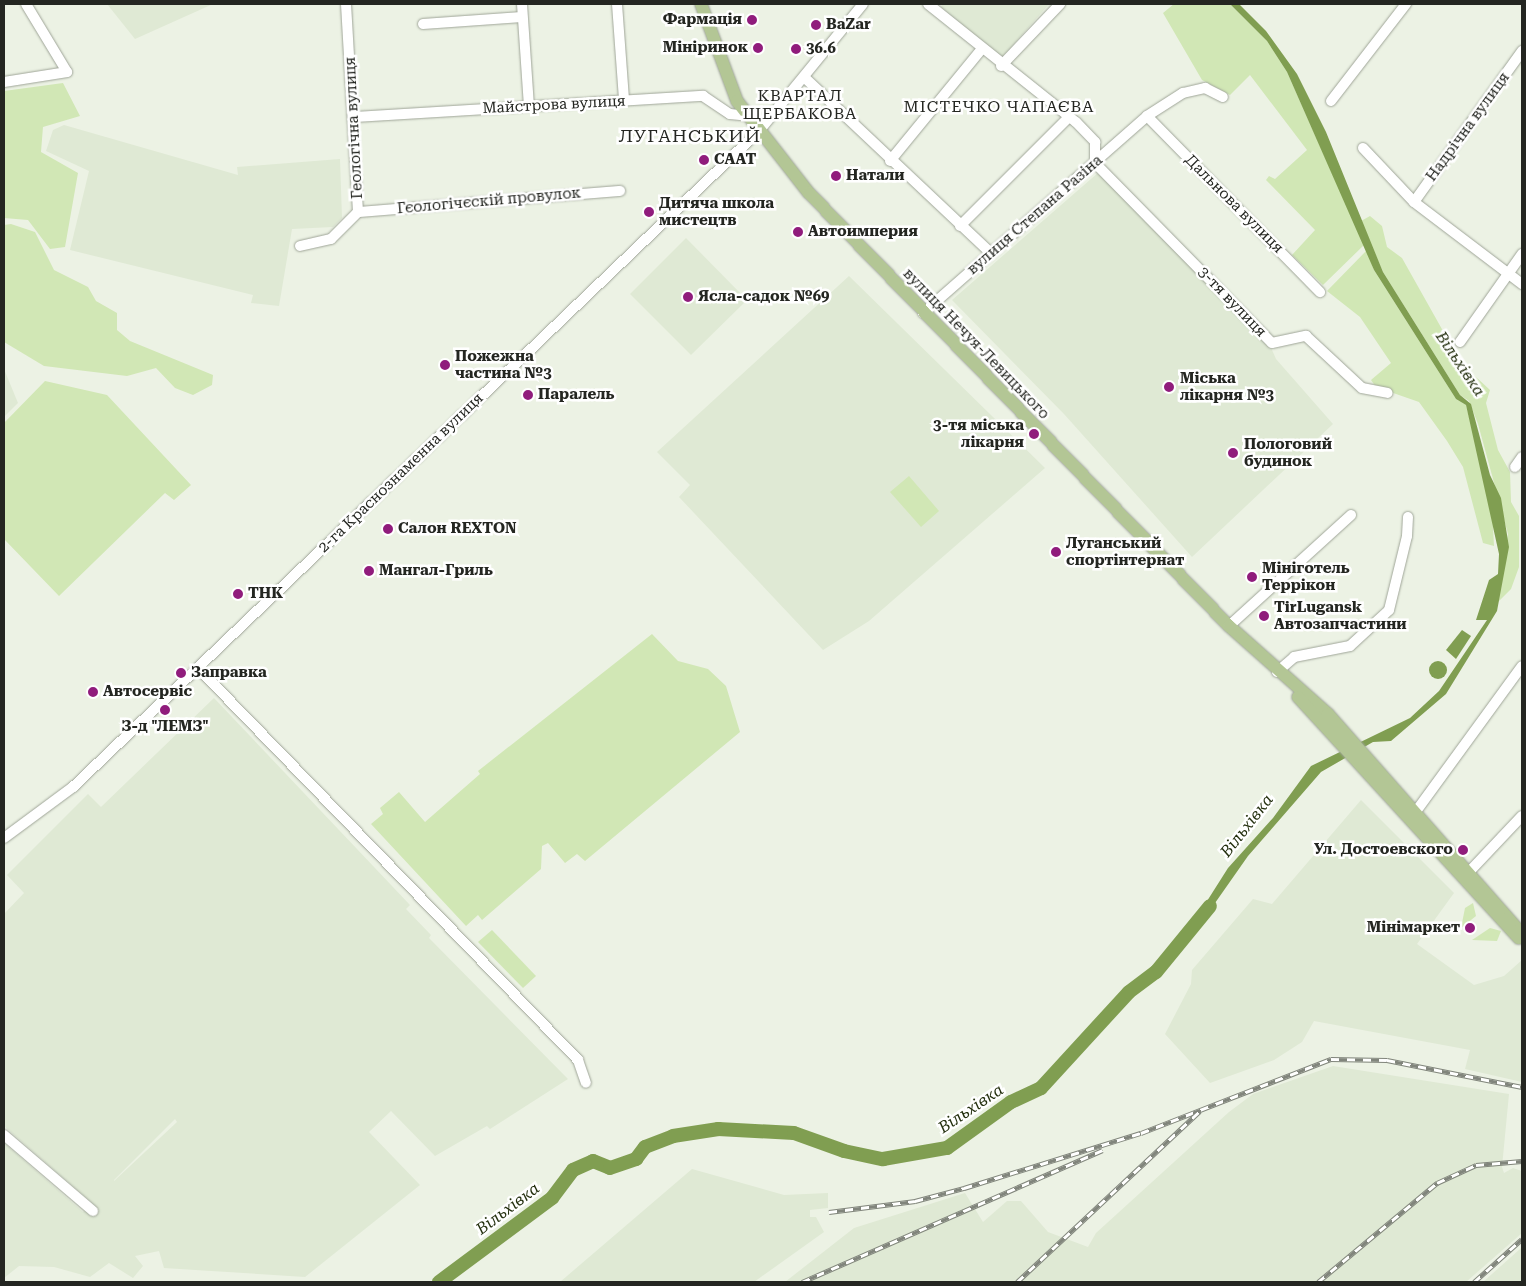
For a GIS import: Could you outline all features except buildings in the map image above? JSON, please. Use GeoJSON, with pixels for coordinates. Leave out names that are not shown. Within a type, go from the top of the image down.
{"type":"FeatureCollection","features":[{"type":"Feature","properties":{"kind":"main road","name":"вулиця Нечуя-Левицького"},"geometry":{"type":"LineString","coordinates":[[702,4],[719,62],[748,116],[809,193],[923,313],[1373,771]]}},
{"type":"Feature","properties":{"kind":"main road"},"geometry":{"type":"LineString","coordinates":[[1373,771],[1417,810],[1522,934]]}},
{"type":"Feature","properties":{"kind":"main road"},"geometry":{"type":"LineString","coordinates":[[1373,771],[1522,940]]}},
{"type":"Feature","properties":{"kind":"street"},"geometry":{"type":"LineString","coordinates":[[4,82],[67,72],[26,4]]}},
{"type":"Feature","properties":{"kind":"street","name":"Геологічна вулиця"},"geometry":{"type":"LineString","coordinates":[[300,246],[331,239],[358,212],[355,117],[346,4]]}},
{"type":"Feature","properties":{"kind":"street"},"geometry":{"type":"LineString","coordinates":[[522,4],[529,106]]}},
{"type":"Feature","properties":{"kind":"street"},"geometry":{"type":"LineString","coordinates":[[616,4],[624,100]]}},
{"type":"Feature","properties":{"kind":"street","name":"2-га Краснознаменна вулиця"},"geometry":{"type":"LineString","coordinates":[[4,838],[73,787],[759,131],[863,4]]}},
{"type":"Feature","properties":{"kind":"street"},"geometry":{"type":"LineString","coordinates":[[928,4],[980,50],[1067,119],[1076,122],[1096,142],[1095,163]]}},
{"type":"Feature","properties":{"kind":"street"},"geometry":{"type":"LineString","coordinates":[[1001,66],[1060,4]]}},
{"type":"Feature","properties":{"kind":"street"},"geometry":{"type":"LineString","coordinates":[[1331,101],[1406,4]]}},
{"type":"Feature","properties":{"kind":"street"},"geometry":{"type":"LineString","coordinates":[[423,24],[522,17]]}},
{"type":"Feature","properties":{"kind":"street"},"geometry":{"type":"LineString","coordinates":[[890,161],[980,50]]}},
{"type":"Feature","properties":{"kind":"street","name":"Надрічна вулиця"},"geometry":{"type":"LineString","coordinates":[[1414,202],[1522,51]]}},
{"type":"Feature","properties":{"kind":"street"},"geometry":{"type":"LineString","coordinates":[[804,77],[890,161],[991,254]]}},
{"type":"Feature","properties":{"kind":"street","name":"вулиця Степана Разіна"},"geometry":{"type":"LineString","coordinates":[[923,313],[1147,116],[1183,93],[1206,88],[1223,97]]}},
{"type":"Feature","properties":{"kind":"street","name":"Майстрова вулиця"},"geometry":{"type":"LineString","coordinates":[[355,117],[703,96],[730,114],[748,116]]}},
{"type":"Feature","properties":{"kind":"street","name":"Дальнова вулиця"},"geometry":{"type":"LineString","coordinates":[[1147,116],[1320,292]]}},
{"type":"Feature","properties":{"kind":"street"},"geometry":{"type":"LineString","coordinates":[[960,226],[1067,119]]}},
{"type":"Feature","properties":{"kind":"street"},"geometry":{"type":"LineString","coordinates":[[1363,148],[1414,202],[1522,284]]}},
{"type":"Feature","properties":{"kind":"street","name":"3-тя вулиця"},"geometry":{"type":"LineString","coordinates":[[1095,163],[1272,343],[1306,336],[1362,388],[1388,392]]}},
{"type":"Feature","properties":{"kind":"street","name":"Гєологічєскій провулок"},"geometry":{"type":"LineString","coordinates":[[358,212],[620,191]]}},
{"type":"Feature","properties":{"kind":"street"},"geometry":{"type":"LineString","coordinates":[[1460,342],[1522,254]]}},
{"type":"Feature","properties":{"kind":"street"},"geometry":{"type":"LineString","coordinates":[[1515,467],[1522,457]]}},
{"type":"Feature","properties":{"kind":"street"},"geometry":{"type":"LineString","coordinates":[[1229,626],[1351,515]]}},
{"type":"Feature","properties":{"kind":"street"},"geometry":{"type":"LineString","coordinates":[[1277,672],[1294,656],[1350,646],[1389,610],[1407,536],[1408,517]]}},
{"type":"Feature","properties":{"kind":"street"},"geometry":{"type":"LineString","coordinates":[[1417,810],[1522,666]]}},
{"type":"Feature","properties":{"kind":"street"},"geometry":{"type":"LineString","coordinates":[[198,668],[578,1060],[586,1082]]}},
{"type":"Feature","properties":{"kind":"street"},"geometry":{"type":"LineString","coordinates":[[1469,872],[1522,816]]}},
{"type":"Feature","properties":{"kind":"street"},"geometry":{"type":"LineString","coordinates":[[4,1135],[93,1211]]}},
{"type":"Feature","properties":{"kind":"shaded area"},"geometry":{"type":"Polygon","coordinates":[[[107,4],[213,4],[135,39],[107,4]]]}},
{"type":"Feature","properties":{"kind":"shaded area"},"geometry":{"type":"Polygon","coordinates":[[[943,4],[1049,4],[1001,59],[941,7],[943,4]]]}},
{"type":"Feature","properties":{"kind":"shaded area"},"geometry":{"type":"Polygon","coordinates":[[[1174,4],[1230,4],[1267,41],[1287,72],[1364,245],[1323,285],[1292,255],[1315,230],[1266,180],[1269,176],[1275,179],[1307,150],[1250,75],[1230,95],[1202,80],[1163,13],[1174,4]]]}},
{"type":"Feature","properties":{"kind":"shaded area"},"geometry":{"type":"Polygon","coordinates":[[[1230,4],[1239,4],[1266,31],[1297,74],[1326,132],[1383,272],[1460,395],[1471,404],[1490,475],[1501,498],[1509,547],[1497,611],[1446,694],[1391,741],[1373,742],[1321,772],[1248,856],[1201,923],[1195,920],[1228,868],[1273,818],[1311,766],[1410,718],[1439,691],[1487,620],[1476,620],[1489,580],[1498,574],[1499,554],[1466,405],[1456,399],[1374,270],[1287,72],[1267,41],[1230,4]]]}},
{"type":"Feature","properties":{"kind":"shaded area"},"geometry":{"type":"Polygon","coordinates":[[[63,83],[80,116],[43,127],[41,152],[78,173],[65,247],[50,249],[28,220],[4,218],[4,91],[63,83]]]}},
{"type":"Feature","properties":{"kind":"shaded area"},"geometry":{"type":"Polygon","coordinates":[[[64,125],[238,175],[237,167],[340,159],[342,218],[333,227],[292,229],[279,306],[251,303],[253,295],[70,250],[89,171],[46,151],[53,130],[64,125]]]}},
{"type":"Feature","properties":{"kind":"shaded area","name":"Міська лікарня №3"},"geometry":{"type":"Polygon","coordinates":[[[1099,172],[1269,343],[1276,359],[1333,424],[1192,557],[1064,414],[952,300],[1099,172]]]}},
{"type":"Feature","properties":{"kind":"shaded area"},"geometry":{"type":"Polygon","coordinates":[[[1370,216],[1382,226],[1387,247],[1402,258],[1461,363],[1490,390],[1486,403],[1498,450],[1510,472],[1511,502],[1519,516],[1519,567],[1511,589],[1498,602],[1508,534],[1478,424],[1469,401],[1460,395],[1383,272],[1361,221],[1370,216]]]}},
{"type":"Feature","properties":{"kind":"shaded area"},"geometry":{"type":"Polygon","coordinates":[[[11,224],[35,232],[54,270],[88,287],[96,301],[117,313],[117,330],[130,341],[213,375],[212,385],[193,395],[175,388],[156,368],[127,376],[44,366],[4,342],[4,225],[11,224]]]}},
{"type":"Feature","properties":{"kind":"shaded area","name":"Ясла-садок №69"},"geometry":{"type":"Polygon","coordinates":[[[686,238],[747,300],[691,355],[630,294],[686,238]]]}},
{"type":"Feature","properties":{"kind":"shaded area"},"geometry":{"type":"Polygon","coordinates":[[[1367,250],[1374,270],[1456,399],[1466,405],[1492,508],[1494,546],[1483,543],[1463,467],[1447,441],[1419,402],[1376,387],[1371,380],[1391,363],[1360,317],[1327,291],[1367,250]]]}},
{"type":"Feature","properties":{"kind":"shaded area"},"geometry":{"type":"Polygon","coordinates":[[[849,276],[1045,468],[869,621],[823,650],[679,497],[690,485],[657,452],[849,276]]]}},
{"type":"Feature","properties":{"kind":"shaded area"},"geometry":{"type":"Polygon","coordinates":[[[4,369],[18,403],[4,417],[4,369]]]}},
{"type":"Feature","properties":{"kind":"shaded area"},"geometry":{"type":"Polygon","coordinates":[[[45,381],[107,395],[191,485],[174,500],[165,493],[59,596],[4,539],[4,423],[45,381]]]}},
{"type":"Feature","properties":{"kind":"shaded area"},"geometry":{"type":"Polygon","coordinates":[[[909,476],[939,511],[921,527],[890,492],[909,476]]]}},
{"type":"Feature","properties":{"kind":"shaded area"},"geometry":{"type":"Polygon","coordinates":[[[1462,630],[1471,636],[1456,659],[1446,650],[1462,630]]]}},
{"type":"Feature","properties":{"kind":"shaded area"},"geometry":{"type":"Polygon","coordinates":[[[652,634],[678,661],[708,669],[726,686],[740,732],[585,861],[577,854],[565,863],[548,843],[542,846],[541,869],[482,920],[478,915],[466,926],[371,824],[383,814],[380,808],[399,792],[425,822],[480,774],[478,771],[652,634]]]}},
{"type":"Feature","properties":{"kind":"shaded area"},"geometry":{"type":"Polygon","coordinates":[[[1438,661],[1444,664],[1447,670],[1444,676],[1438,679],[1432,676],[1429,670],[1432,664],[1438,661]]]}},
{"type":"Feature","properties":{"kind":"shaded area"},"geometry":{"type":"Polygon","coordinates":[[[214,698],[410,905],[406,909],[431,935],[429,938],[568,1079],[490,1129],[487,1126],[435,1156],[391,1111],[369,1132],[420,1185],[305,1277],[164,1268],[159,1251],[135,1256],[143,1266],[133,1278],[109,1263],[90,1277],[54,1267],[19,1266],[4,1278],[4,1143],[83,1212],[91,1202],[4,1126],[4,914],[24,893],[7,875],[88,794],[101,807],[214,698]],[[175,1119],[114,1181],[177,1122],[175,1119]]]}},
{"type":"Feature","properties":{"kind":"shaded area"},"geometry":{"type":"Polygon","coordinates":[[[1361,800],[1454,893],[1417,944],[1474,985],[1504,976],[1522,960],[1522,1082],[1465,1069],[1470,1050],[1314,1021],[1302,1042],[1274,1060],[1210,1083],[1165,1034],[1191,984],[1192,970],[1253,899],[1272,904],[1361,800]]]}},
{"type":"Feature","properties":{"kind":"shaded area"},"geometry":{"type":"Polygon","coordinates":[[[1473,903],[1476,916],[1461,928],[1465,908],[1473,903]]]}},
{"type":"Feature","properties":{"kind":"shaded area"},"geometry":{"type":"Polygon","coordinates":[[[1490,928],[1501,931],[1497,941],[1472,940],[1490,928]]]}},
{"type":"Feature","properties":{"kind":"shaded area"},"geometry":{"type":"Polygon","coordinates":[[[492,930],[536,976],[523,988],[478,942],[492,930]]]}},
{"type":"Feature","properties":{"kind":"shaded area"},"geometry":{"type":"Polygon","coordinates":[[[1333,1066],[1509,1094],[1502,1167],[1504,1173],[1513,1168],[1522,1171],[1522,1233],[1466,1282],[785,1282],[854,1228],[965,1193],[983,1222],[1007,1201],[1021,1201],[1048,1232],[1088,1247],[1096,1233],[1229,1112],[1253,1094],[1333,1066]]]}},
{"type":"Feature","properties":{"kind":"shaded area"},"geometry":{"type":"Polygon","coordinates":[[[692,1169],[784,1195],[828,1193],[828,1208],[810,1210],[810,1217],[816,1217],[824,1232],[754,1282],[560,1282],[692,1169]]]}},
{"type":"Feature","properties":{"kind":"shaded area"},"geometry":{"type":"Polygon","coordinates":[[[1522,1247],[1522,1282],[1483,1282],[1520,1249],[1522,1247]]]}},
{"type":"Feature","properties":{"kind":"waterway","name":"Вільхівка"},"geometry":{"type":"LineString","coordinates":[[439,1282],[552,1198],[573,1170],[593,1161],[610,1168],[636,1159],[645,1147],[673,1136],[718,1129],[794,1133],[844,1151],[883,1159],[947,1148],[1011,1102],[1041,1088],[1129,992],[1156,972],[1210,906]]}},
{"type":"Feature","properties":{"kind":"railway"},"geometry":{"type":"LineString","coordinates":[[829,1212],[915,1201],[964,1188],[1141,1133],[1331,1059],[1387,1060],[1522,1087]]}},
{"type":"Feature","properties":{"kind":"railway"},"geometry":{"type":"LineString","coordinates":[[1017,1282],[1200,1111]]}},
{"type":"Feature","properties":{"kind":"railway"},"geometry":{"type":"LineString","coordinates":[[802,1282],[1102,1150]]}},
{"type":"Feature","properties":{"kind":"railway"},"geometry":{"type":"LineString","coordinates":[[1318,1282],[1437,1183],[1476,1165],[1522,1161]]}},
{"type":"Feature","properties":{"kind":"railway"},"geometry":{"type":"LineString","coordinates":[[1474,1282],[1522,1239]]}},
{"type":"Feature","properties":{"kind":"place","name":"Фармація"},"geometry":{"type":"Point","coordinates":[752,20]}},
{"type":"Feature","properties":{"kind":"place","name":"BaZar"},"geometry":{"type":"Point","coordinates":[816,25]}},
{"type":"Feature","properties":{"kind":"place","name":"Мініринок"},"geometry":{"type":"Point","coordinates":[758,48]}},
{"type":"Feature","properties":{"kind":"place","name":"36.6"},"geometry":{"type":"Point","coordinates":[796,49]}},
{"type":"Feature","properties":{"kind":"place","name":"СААТ"},"geometry":{"type":"Point","coordinates":[704,160]}},
{"type":"Feature","properties":{"kind":"place","name":"Натали"},"geometry":{"type":"Point","coordinates":[836,176]}},
{"type":"Feature","properties":{"kind":"place","name":"Дитяча школа мистецтв"},"geometry":{"type":"Point","coordinates":[649,212]}},
{"type":"Feature","properties":{"kind":"place","name":"Автоимперия"},"geometry":{"type":"Point","coordinates":[798,232]}},
{"type":"Feature","properties":{"kind":"place","name":"Ясла-садок №69"},"geometry":{"type":"Point","coordinates":[688,297]}},
{"type":"Feature","properties":{"kind":"place","name":"Пожежна частина №3"},"geometry":{"type":"Point","coordinates":[445,365]}},
{"type":"Feature","properties":{"kind":"place","name":"Міська лікарня №3"},"geometry":{"type":"Point","coordinates":[1169,387]}},
{"type":"Feature","properties":{"kind":"place","name":"Паралель"},"geometry":{"type":"Point","coordinates":[528,395]}},
{"type":"Feature","properties":{"kind":"place","name":"3-тя міська лікарня"},"geometry":{"type":"Point","coordinates":[1034,434]}},
{"type":"Feature","properties":{"kind":"place","name":"Пологовий будинок"},"geometry":{"type":"Point","coordinates":[1233,453]}},
{"type":"Feature","properties":{"kind":"place","name":"Салон REXTON"},"geometry":{"type":"Point","coordinates":[388,529]}},
{"type":"Feature","properties":{"kind":"place","name":"Луганський спортінтернат"},"geometry":{"type":"Point","coordinates":[1056,552]}},
{"type":"Feature","properties":{"kind":"place","name":"Мангал-Гриль"},"geometry":{"type":"Point","coordinates":[369,571]}},
{"type":"Feature","properties":{"kind":"place","name":"Мініготель Террікон"},"geometry":{"type":"Point","coordinates":[1252,577]}},
{"type":"Feature","properties":{"kind":"place","name":"ТНК"},"geometry":{"type":"Point","coordinates":[238,594]}},
{"type":"Feature","properties":{"kind":"place","name":"TirLugansk Автозапчастини"},"geometry":{"type":"Point","coordinates":[1264,616]}},
{"type":"Feature","properties":{"kind":"place","name":"Заправка"},"geometry":{"type":"Point","coordinates":[181,673]}},
{"type":"Feature","properties":{"kind":"place","name":"Автосервіс"},"geometry":{"type":"Point","coordinates":[93,692]}},
{"type":"Feature","properties":{"kind":"place","name":"З-д \"ЛЕМЗ\""},"geometry":{"type":"Point","coordinates":[165,710]}},
{"type":"Feature","properties":{"kind":"place","name":"Ул. Достоевского"},"geometry":{"type":"Point","coordinates":[1463,850]}},
{"type":"Feature","properties":{"kind":"place","name":"Мінімаркет"},"geometry":{"type":"Point","coordinates":[1470,928]}},
{"type":"Feature","properties":{"kind":"district","name":"КВАРТАЛ ЩЕРБАКОВА"},"geometry":{"type":"Point","coordinates":[800,105]}},
{"type":"Feature","properties":{"kind":"district","name":"МІСТЕЧКО ЧАПАЄВА"},"geometry":{"type":"Point","coordinates":[999,107]}},
{"type":"Feature","properties":{"kind":"district","name":"ЛУГАНСЬКИЙ"},"geometry":{"type":"Point","coordinates":[690,136]}}]}
